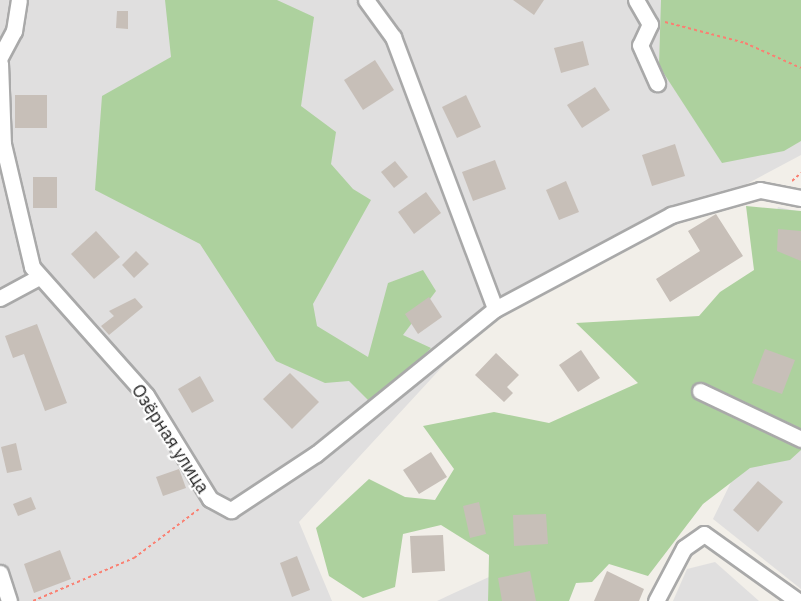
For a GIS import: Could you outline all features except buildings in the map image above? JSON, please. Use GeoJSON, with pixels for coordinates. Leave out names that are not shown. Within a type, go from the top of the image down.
{"type":"FeatureCollection","features":[{"type":"Feature","properties":{"kind":"street"},"geometry":{"type":"LineString","coordinates":[[0,57],[14,31],[19,0]]}},
{"type":"Feature","properties":{"kind":"street"},"geometry":{"type":"LineString","coordinates":[[366,0],[393,36],[495,309],[671,215],[760,190],[801,198]]}},
{"type":"Feature","properties":{"kind":"street"},"geometry":{"type":"LineString","coordinates":[[636,0],[650,24],[640,45],[657,83]]}},
{"type":"Feature","properties":{"kind":"street","name":"Озёрная улица"},"geometry":{"type":"LineString","coordinates":[[0,63],[3,144],[32,267],[146,395],[210,499],[231,510],[264,492],[495,309]]}},
{"type":"Feature","properties":{"kind":"street"},"geometry":{"type":"LineString","coordinates":[[0,298],[39,277]]}},
{"type":"Feature","properties":{"kind":"street"},"geometry":{"type":"LineString","coordinates":[[700,391],[801,439]]}},
{"type":"Feature","properties":{"kind":"street"},"geometry":{"type":"LineString","coordinates":[[656,601],[684,548],[704,534],[798,601]]}},
{"type":"Feature","properties":{"kind":"street"},"geometry":{"type":"LineString","coordinates":[[0,573],[9,601]]}},
{"type":"Feature","properties":{"kind":"path"},"geometry":{"type":"LineString","coordinates":[[650,24],[673,21],[718,39],[745,43],[801,68]]}},
{"type":"Feature","properties":{"kind":"path"},"geometry":{"type":"LineString","coordinates":[[33,601],[134,558],[210,499]]}},
{"type":"Feature","properties":{"kind":"shaded area"},"geometry":{"type":"Polygon","coordinates":[[[0,0],[801,0],[801,155],[479,327],[299,522],[332,601],[0,601],[0,0]]]}},
{"type":"Feature","properties":{"kind":"shaded area"},"geometry":{"type":"Polygon","coordinates":[[[778,207],[801,212],[801,589],[713,519],[754,435],[718,392],[778,207]]]}},
{"type":"Feature","properties":{"kind":"shaded area"},"geometry":{"type":"Polygon","coordinates":[[[715,562],[759,601],[673,601],[687,569],[715,562]]]}},
{"type":"Feature","properties":{"kind":"shaded area"},"geometry":{"type":"Polygon","coordinates":[[[489,577],[488,601],[437,601],[454,593],[489,577]]]}},
{"type":"Feature","properties":{"kind":"green space"},"geometry":{"type":"Polygon","coordinates":[[[165,0],[277,0],[314,17],[301,106],[336,132],[331,164],[353,189],[371,200],[313,304],[317,326],[368,357],[388,283],[423,270],[436,291],[403,335],[431,348],[383,398],[368,400],[349,381],[325,383],[276,361],[200,244],[95,190],[102,96],[171,57],[165,0]]]}},
{"type":"Feature","properties":{"kind":"green space"},"geometry":{"type":"Polygon","coordinates":[[[661,0],[801,0],[801,141],[784,151],[722,163],[659,66],[661,0]]]}},
{"type":"Feature","properties":{"kind":"green space"},"geometry":{"type":"Polygon","coordinates":[[[746,206],[801,211],[801,450],[790,460],[750,468],[703,504],[648,576],[609,564],[592,582],[576,583],[569,601],[488,601],[489,555],[441,525],[403,534],[395,587],[363,598],[329,576],[316,528],[369,479],[405,497],[435,500],[454,469],[423,426],[494,412],[549,423],[638,383],[576,323],[699,316],[720,292],[754,270],[746,206]]]}}]}
